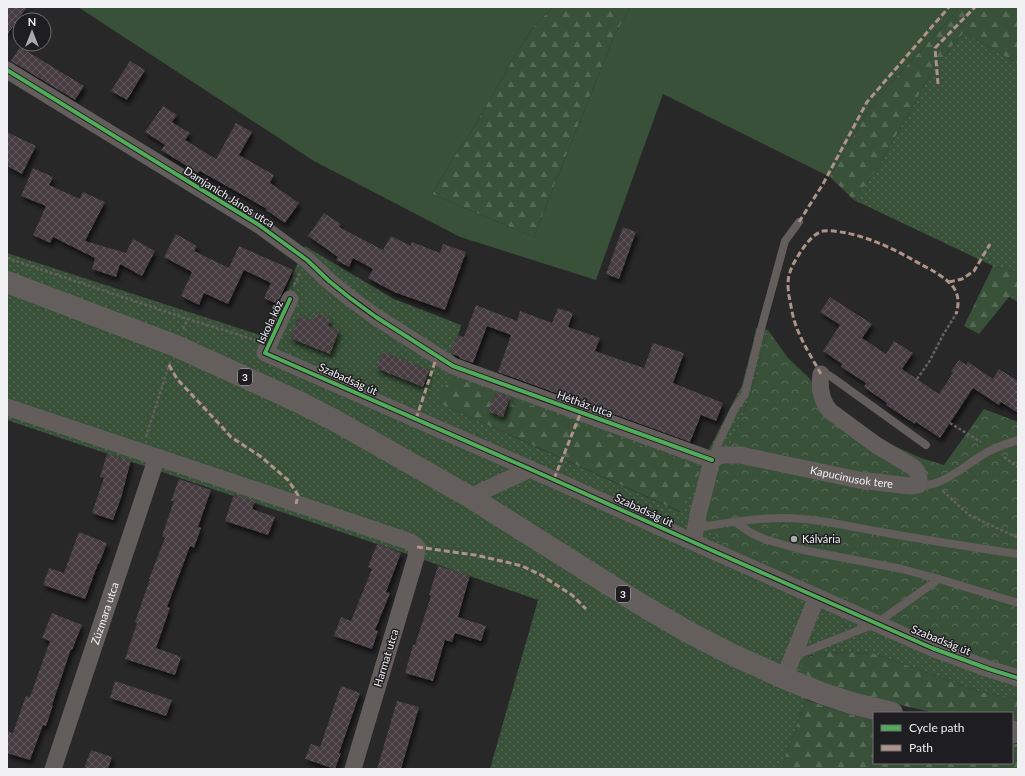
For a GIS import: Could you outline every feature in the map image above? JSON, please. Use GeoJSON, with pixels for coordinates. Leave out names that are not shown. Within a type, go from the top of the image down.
{"type":"FeatureCollection","features":[{"type":"Feature","properties":{"kind":"main road","name":"3"},"geometry":{"type":"LineString","coordinates":[[7,282],[176,346],[263,385],[327,417],[470,497],[640,604],[688,632],[733,655],[821,693],[888,712]]}},
{"type":"Feature","properties":{"kind":"street","name":"Damjanich János utca"},"geometry":{"type":"LineString","coordinates":[[7,70],[259,225],[308,260],[329,281],[355,302],[452,366]]}},
{"type":"Feature","properties":{"kind":"street","name":"Iskola köz"},"geometry":{"type":"LineString","coordinates":[[267,350],[290,299]]}},
{"type":"Feature","properties":{"kind":"street","name":"Szabadság út"},"geometry":{"type":"LineString","coordinates":[[267,350],[644,520],[694,535],[817,597],[932,648],[1018,678]]}},
{"type":"Feature","properties":{"kind":"street","name":"Hétház utca"},"geometry":{"type":"LineString","coordinates":[[452,366],[712,460]]}},
{"type":"Feature","properties":{"kind":"street"},"geometry":{"type":"LineString","coordinates":[[821,374],[821,390],[826,407],[833,414],[876,445],[913,467],[920,477],[918,485]]}},
{"type":"Feature","properties":{"kind":"street"},"geometry":{"type":"LineString","coordinates":[[7,407],[149,455]]}},
{"type":"Feature","properties":{"kind":"street","name":"Harmat utca"},"geometry":{"type":"LineString","coordinates":[[149,455],[414,544],[417,547],[416,557],[353,769]]}},
{"type":"Feature","properties":{"kind":"street","name":"Zúzmara utca"},"geometry":{"type":"LineString","coordinates":[[53,769],[149,455]]}},
{"type":"Feature","properties":{"kind":"street","name":"Kapucinusok tere"},"geometry":{"type":"LineString","coordinates":[[712,460],[722,455],[740,455],[859,480],[910,486],[918,485]]}},
{"type":"Feature","properties":{"kind":"street"},"geometry":{"type":"LineString","coordinates":[[694,535],[712,460]]}},
{"type":"Feature","properties":{"kind":"street"},"geometry":{"type":"LineString","coordinates":[[470,497],[530,469]]}},
{"type":"Feature","properties":{"kind":"street"},"geometry":{"type":"LineString","coordinates":[[784,678],[817,597]]}},
{"type":"Feature","properties":{"kind":"lane"},"geometry":{"type":"LineString","coordinates":[[712,460],[735,408],[745,394],[785,241],[799,222]]}},
{"type":"Feature","properties":{"kind":"lane"},"geometry":{"type":"LineString","coordinates":[[821,374],[826,374],[834,378],[926,445]]}},
{"type":"Feature","properties":{"kind":"lane"},"geometry":{"type":"LineString","coordinates":[[918,485],[935,483],[953,475],[987,452],[1018,440]]}},
{"type":"Feature","properties":{"kind":"lane"},"geometry":{"type":"LineString","coordinates":[[694,535],[734,522],[766,518],[784,518],[812,520],[1018,554]]}},
{"type":"Feature","properties":{"kind":"lane"},"geometry":{"type":"LineString","coordinates":[[734,522],[751,533],[774,542],[803,550],[902,569],[1018,603]]}},
{"type":"Feature","properties":{"kind":"lane"},"geometry":{"type":"LineString","coordinates":[[792,657],[877,623],[939,579]]}},
{"type":"Feature","properties":{"kind":"path"},"geometry":{"type":"LineString","coordinates":[[7,258],[260,342],[267,350]]}},
{"type":"Feature","properties":{"kind":"path"},"geometry":{"type":"LineString","coordinates":[[917,379],[929,362],[956,314]]}},
{"type":"Feature","properties":{"kind":"path"},"geometry":{"type":"LineString","coordinates":[[149,455],[170,361],[188,319]]}},
{"type":"Feature","properties":{"kind":"path"},"geometry":{"type":"LineString","coordinates":[[935,483],[969,514],[1018,538]]}},
{"type":"Feature","properties":{"kind":"green space"},"geometry":{"type":"Polygon","coordinates":[[[78,7],[553,7],[532,29],[468,137],[452,160],[432,194],[534,237],[614,37],[630,7],[960,7],[872,104],[830,177],[663,94],[596,280],[460,237],[314,161],[78,7]]]}},
{"type":"Feature","properties":{"kind":"green space"},"geometry":{"type":"Polygon","coordinates":[[[553,7],[630,7],[614,37],[534,237],[432,194],[452,160],[468,137],[532,29],[553,7]]]}},
{"type":"Feature","properties":{"kind":"green space"},"geometry":{"type":"Polygon","coordinates":[[[960,7],[1018,7],[1018,64],[964,32],[936,65],[878,167],[854,200],[830,177],[872,104],[960,7]]]}},
{"type":"Feature","properties":{"kind":"green space"},"geometry":{"type":"Polygon","coordinates":[[[964,32],[1018,64],[1018,273],[993,266],[854,200],[878,167],[936,65],[964,32]]]}},
{"type":"Feature","properties":{"kind":"green space"},"geometry":{"type":"Polygon","coordinates":[[[305,246],[394,299],[461,325],[452,361],[708,451],[742,385],[756,328],[768,330],[750,395],[741,421],[712,490],[1018,672],[1018,699],[981,692],[875,654],[827,652],[808,656],[813,678],[781,769],[490,769],[538,600],[404,553],[7,420],[7,253],[266,337],[305,246]],[[437,402],[680,512],[700,467],[437,402]]]}},
{"type":"Feature","properties":{"kind":"green space"},"geometry":{"type":"Polygon","coordinates":[[[993,266],[1018,273],[1018,302],[1009,297],[979,334],[964,326],[993,266]]]}},
{"type":"Feature","properties":{"kind":"green space"},"geometry":{"type":"Polygon","coordinates":[[[768,330],[788,358],[810,379],[817,393],[888,443],[921,458],[944,465],[984,409],[1018,422],[1018,672],[941,644],[725,548],[712,531],[707,519],[712,490],[741,421],[750,395],[768,330]]]}},
{"type":"Feature","properties":{"kind":"green space"},"geometry":{"type":"Polygon","coordinates":[[[451,376],[701,468],[681,512],[437,402],[451,376]]]}},
{"type":"Feature","properties":{"kind":"green space"},"geometry":{"type":"Polygon","coordinates":[[[827,652],[875,654],[981,692],[1018,699],[1018,723],[1013,722],[1013,712],[931,712],[854,694],[808,676],[802,667],[802,659],[827,652]]]}},
{"type":"Feature","properties":{"kind":"green space"},"geometry":{"type":"Polygon","coordinates":[[[806,700],[849,714],[873,720],[873,764],[1013,764],[1013,743],[1018,744],[1018,769],[781,769],[806,700]]]}},
{"type":"Feature","properties":{"kind":"building"},"geometry":{"type":"Polygon","coordinates":[[[7,7],[27,7],[23,12],[12,12],[12,28],[7,35],[7,7]]]}},
{"type":"Feature","properties":{"kind":"building"},"geometry":{"type":"Polygon","coordinates":[[[17,52],[28,52],[84,86],[75,100],[11,61],[17,52]]]}},
{"type":"Feature","properties":{"kind":"building"},"geometry":{"type":"Polygon","coordinates":[[[130,61],[145,70],[127,100],[111,91],[130,61]]]}},
{"type":"Feature","properties":{"kind":"building"},"geometry":{"type":"Polygon","coordinates":[[[163,106],[177,115],[172,122],[190,133],[185,140],[216,159],[236,123],[252,132],[239,155],[274,175],[270,183],[299,203],[285,223],[266,210],[267,209],[200,171],[198,173],[161,150],[165,145],[145,132],[163,106]]]}},
{"type":"Feature","properties":{"kind":"building"},"geometry":{"type":"Polygon","coordinates":[[[7,132],[36,146],[22,174],[7,166],[7,132]]]}},
{"type":"Feature","properties":{"kind":"building"},"geometry":{"type":"Polygon","coordinates":[[[33,168],[53,177],[49,185],[80,199],[83,192],[105,202],[85,241],[126,253],[133,239],[155,251],[142,276],[120,264],[116,277],[92,269],[95,258],[53,237],[50,243],[33,235],[46,206],[21,196],[33,168]]]}},
{"type":"Feature","properties":{"kind":"building"},"geometry":{"type":"Polygon","coordinates":[[[324,213],[341,224],[339,227],[383,250],[391,236],[411,246],[412,242],[440,253],[443,244],[466,252],[445,310],[394,292],[368,278],[373,269],[353,258],[349,267],[336,260],[338,257],[308,236],[324,213]]]}},
{"type":"Feature","properties":{"kind":"building"},"geometry":{"type":"Polygon","coordinates":[[[623,227],[636,232],[619,279],[606,274],[623,227]]]}},
{"type":"Feature","properties":{"kind":"building"},"geometry":{"type":"Polygon","coordinates":[[[176,234],[197,246],[194,251],[229,268],[239,246],[293,270],[277,304],[264,298],[271,283],[244,270],[228,304],[204,293],[199,305],[181,296],[192,272],[164,257],[176,234]]]}},
{"type":"Feature","properties":{"kind":"building"},"geometry":{"type":"Polygon","coordinates":[[[830,297],[872,324],[862,338],[886,354],[894,341],[913,353],[902,369],[939,394],[953,373],[951,371],[959,360],[966,365],[968,362],[993,379],[999,369],[1018,381],[1018,413],[1001,402],[999,405],[973,388],[940,438],[916,422],[915,424],[886,405],[887,403],[864,387],[866,383],[841,367],[842,364],[823,351],[840,325],[820,312],[830,297]]]}},
{"type":"Feature","properties":{"kind":"building"},"geometry":{"type":"Polygon","coordinates":[[[476,305],[517,321],[520,311],[552,323],[558,308],[573,313],[568,327],[600,338],[595,351],[644,368],[653,343],[684,353],[673,383],[723,403],[716,421],[701,415],[690,442],[498,372],[511,335],[487,326],[473,363],[459,358],[460,357],[450,353],[457,335],[464,337],[476,305]]]}},
{"type":"Feature","properties":{"kind":"building"},"geometry":{"type":"Polygon","coordinates":[[[315,313],[330,319],[328,326],[339,330],[330,354],[290,338],[299,316],[312,321],[315,313]]]}},
{"type":"Feature","properties":{"kind":"building"},"geometry":{"type":"Polygon","coordinates":[[[383,352],[429,370],[423,387],[376,368],[383,352]]]}},
{"type":"Feature","properties":{"kind":"building"},"geometry":{"type":"Polygon","coordinates":[[[496,392],[510,397],[503,417],[488,411],[496,392]]]}},
{"type":"Feature","properties":{"kind":"building"},"geometry":{"type":"Polygon","coordinates":[[[107,454],[131,460],[121,498],[113,520],[92,513],[104,478],[100,477],[107,454]]]}},
{"type":"Feature","properties":{"kind":"building"},"geometry":{"type":"Polygon","coordinates":[[[179,479],[211,490],[198,527],[201,528],[194,548],[190,546],[167,607],[170,608],[156,648],[181,657],[175,675],[125,659],[149,579],[165,538],[162,536],[174,501],[171,501],[179,479]]]}},
{"type":"Feature","properties":{"kind":"building"},"geometry":{"type":"Polygon","coordinates":[[[234,494],[255,501],[252,509],[275,517],[268,535],[225,521],[234,494]]]}},
{"type":"Feature","properties":{"kind":"building"},"geometry":{"type":"Polygon","coordinates":[[[79,532],[107,543],[85,599],[43,585],[49,568],[64,573],[79,532]]]}},
{"type":"Feature","properties":{"kind":"building"},"geometry":{"type":"Polygon","coordinates":[[[377,544],[401,553],[386,592],[390,593],[375,630],[378,631],[372,649],[334,636],[341,617],[351,621],[372,569],[368,567],[377,544]]]}},
{"type":"Feature","properties":{"kind":"building"},"geometry":{"type":"Polygon","coordinates":[[[438,566],[470,575],[458,617],[486,626],[481,641],[455,633],[452,642],[445,640],[433,681],[405,673],[413,645],[415,645],[431,596],[429,595],[438,566]]]}},
{"type":"Feature","properties":{"kind":"building"},"geometry":{"type":"Polygon","coordinates":[[[52,613],[82,625],[72,650],[71,649],[46,726],[43,725],[30,760],[7,753],[7,731],[13,733],[26,696],[30,697],[50,641],[42,638],[52,613]]]}},
{"type":"Feature","properties":{"kind":"building"},"geometry":{"type":"Polygon","coordinates":[[[115,681],[172,700],[166,716],[110,698],[115,681]]]}},
{"type":"Feature","properties":{"kind":"building"},"geometry":{"type":"Polygon","coordinates":[[[341,686],[360,693],[335,769],[305,759],[311,744],[320,747],[341,686]]]}},
{"type":"Feature","properties":{"kind":"building"},"geometry":{"type":"Polygon","coordinates":[[[397,701],[419,707],[401,769],[377,769],[397,701]]]}},
{"type":"Feature","properties":{"kind":"building"},"geometry":{"type":"Polygon","coordinates":[[[91,750],[112,757],[108,769],[84,769],[91,750]]]}},
{"type":"Feature","properties":{"kind":"marked path"},"geometry":{"type":"LineString","coordinates":[[799,222],[823,184],[867,102],[949,7]]}},
{"type":"Feature","properties":{"kind":"marked path"},"geometry":{"type":"LineString","coordinates":[[938,84],[935,48],[975,7]]}},
{"type":"Feature","properties":{"kind":"marked path"},"geometry":{"type":"LineString","coordinates":[[821,374],[797,330],[792,313],[788,284],[788,278],[793,264],[810,239],[819,232],[835,231],[847,233],[876,242],[895,250],[935,272],[948,281],[956,291],[958,301],[956,314]]}},
{"type":"Feature","properties":{"kind":"marked path"},"geometry":{"type":"LineString","coordinates":[[949,282],[962,279],[974,271],[990,244]]}},
{"type":"Feature","properties":{"kind":"marked path"},"geometry":{"type":"LineString","coordinates":[[416,419],[437,356]]}},
{"type":"Feature","properties":{"kind":"marked path"},"geometry":{"type":"LineString","coordinates":[[169,365],[177,379],[231,437],[260,456],[288,480],[298,495],[296,504]]}},
{"type":"Feature","properties":{"kind":"marked path"},"geometry":{"type":"LineString","coordinates":[[554,479],[581,412]]}},
{"type":"Feature","properties":{"kind":"marked path"},"geometry":{"type":"LineString","coordinates":[[417,547],[475,555],[522,566],[541,575],[572,595],[586,609]]}},
{"type":"Feature","properties":{"kind":"cycle path"},"geometry":{"type":"LineString","coordinates":[[7,70],[259,225],[307,260],[329,281],[376,317],[453,366],[712,460]]}},
{"type":"Feature","properties":{"kind":"cycle path"},"geometry":{"type":"LineString","coordinates":[[290,299],[265,353],[932,648],[1018,678]]}},
{"type":"Feature","properties":{"kind":"place","name":"Kálvária"},"geometry":{"type":"Point","coordinates":[794,539]}}]}
